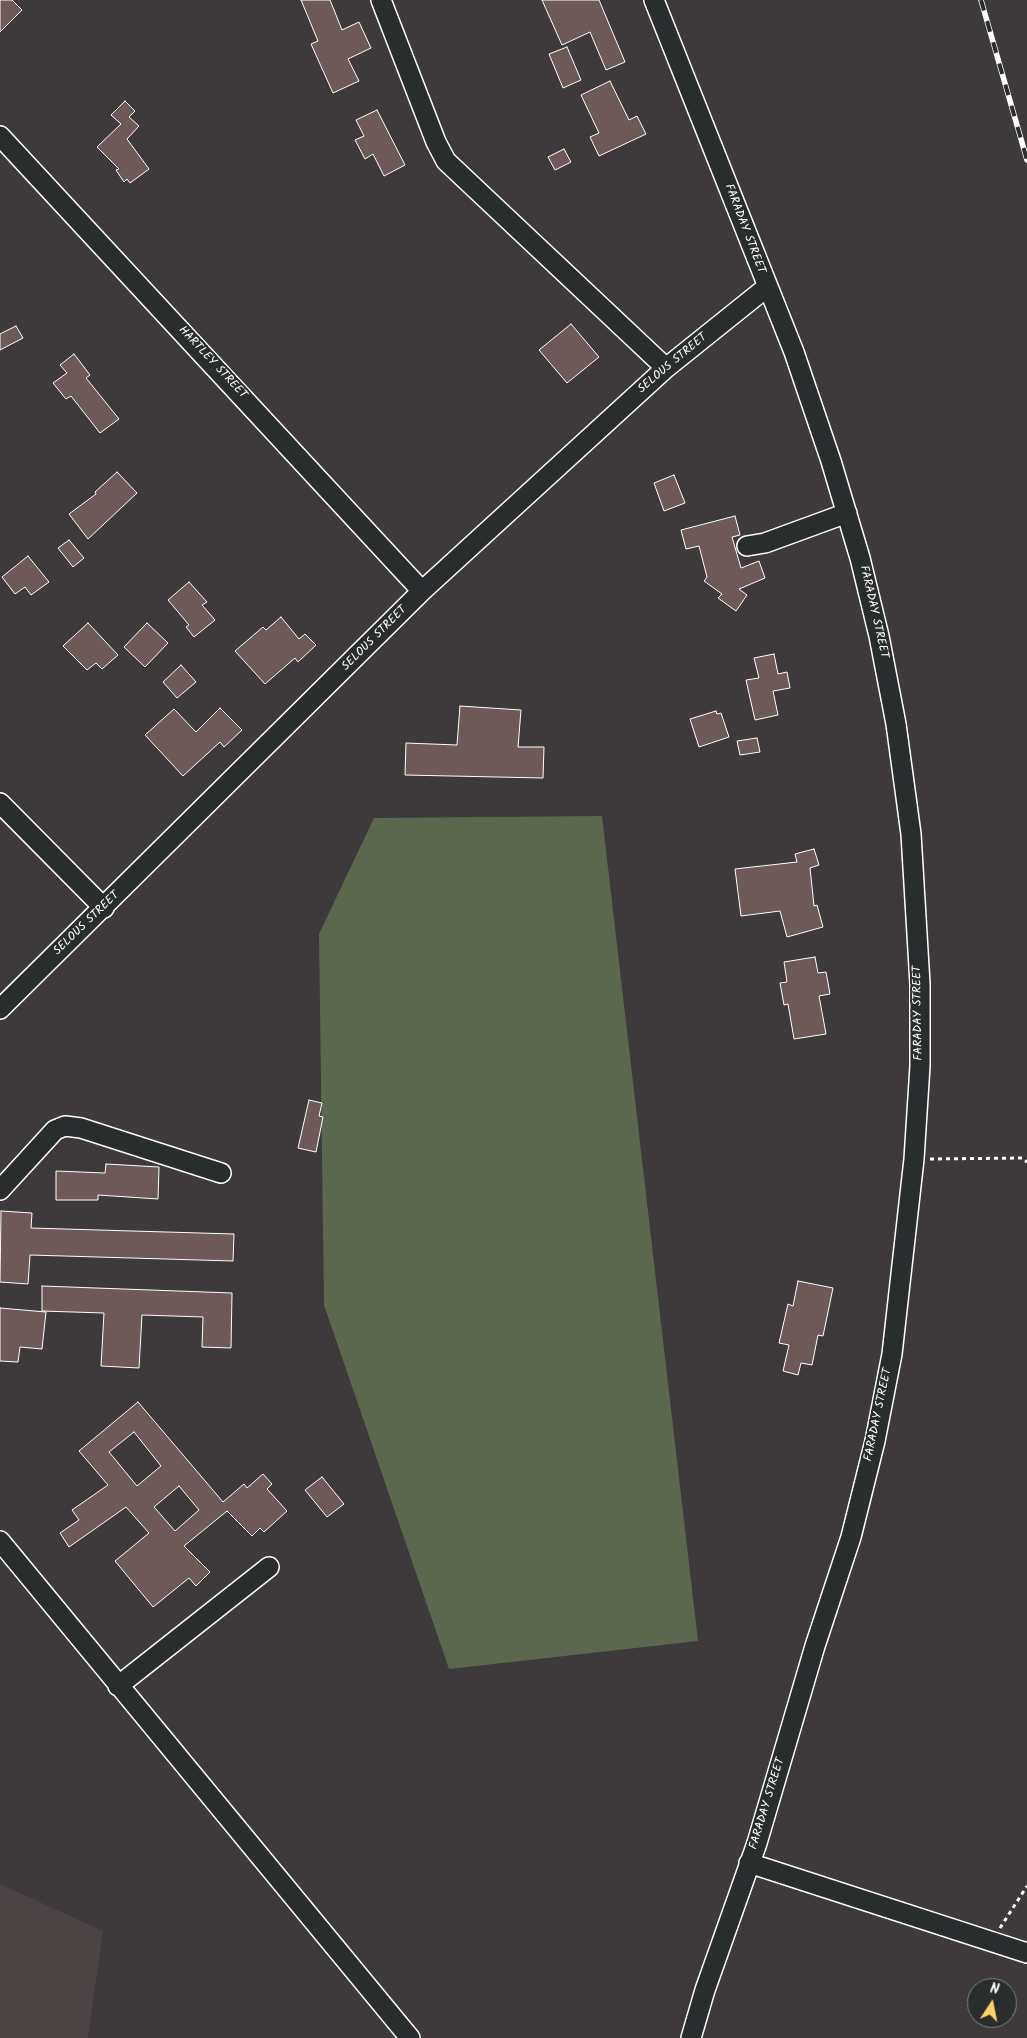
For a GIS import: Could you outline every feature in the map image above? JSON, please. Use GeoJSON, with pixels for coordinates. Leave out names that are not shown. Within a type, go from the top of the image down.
{"type":"FeatureCollection","features":[{"type":"Feature","properties":{"kind":"street"},"geometry":{"type":"LineString","coordinates":[[381,0],[436,142],[446,161],[666,368]]}},
{"type":"Feature","properties":{"kind":"street","name":"FARADAY STREET"},"geometry":{"type":"LineString","coordinates":[[654,0],[800,370],[832,461],[847,513],[879,636],[896,724],[911,834],[920,993],[920,1066],[914,1160],[892,1354],[876,1441],[851,1537],[815,1646],[749,1864],[705,1990],[691,2038]]}},
{"type":"Feature","properties":{"kind":"street","name":"HARTLEY STREET"},"geometry":{"type":"LineString","coordinates":[[0,136],[422,592]]}},
{"type":"Feature","properties":{"kind":"street","name":"SELOUS STREET"},"geometry":{"type":"LineString","coordinates":[[0,1009],[422,592],[666,368],[767,287]]}},
{"type":"Feature","properties":{"kind":"street"},"geometry":{"type":"LineString","coordinates":[[747,546],[765,543],[847,513]]}},
{"type":"Feature","properties":{"kind":"street"},"geometry":{"type":"LineString","coordinates":[[0,804],[104,908]]}},
{"type":"Feature","properties":{"kind":"street"},"geometry":{"type":"LineString","coordinates":[[0,1190],[55,1130],[65,1126],[81,1128],[221,1173]]}},
{"type":"Feature","properties":{"kind":"street"},"geometry":{"type":"LineString","coordinates":[[0,1541],[410,2038]]}},
{"type":"Feature","properties":{"kind":"street"},"geometry":{"type":"LineString","coordinates":[[118,1686],[269,1567]]}},
{"type":"Feature","properties":{"kind":"street"},"geometry":{"type":"LineString","coordinates":[[749,1864],[1027,1953]]}},
{"type":"Feature","properties":{"kind":"path"},"geometry":{"type":"LineString","coordinates":[[914,1160],[1022,1158],[1027,1162]]}},
{"type":"Feature","properties":{"kind":"path"},"geometry":{"type":"LineString","coordinates":[[991,1941],[1027,1886]]}},
{"type":"Feature","properties":{"kind":"shaded area"},"geometry":{"type":"Polygon","coordinates":[[[0,1884],[103,1931],[88,2038],[0,2038],[0,1884]]]}},
{"type":"Feature","properties":{"kind":"green space"},"geometry":{"type":"Polygon","coordinates":[[[602,816],[698,1641],[449,1669],[324,1305],[319,934],[374,818],[602,816]]]}},
{"type":"Feature","properties":{"kind":"building"},"geometry":{"type":"Polygon","coordinates":[[[0,0],[12,0],[22,10],[0,32],[0,0]]]}},
{"type":"Feature","properties":{"kind":"building"},"geometry":{"type":"Polygon","coordinates":[[[301,0],[330,0],[342,30],[359,22],[371,48],[348,59],[359,81],[333,93],[311,44],[318,41],[301,0]]]}},
{"type":"Feature","properties":{"kind":"building"},"geometry":{"type":"Polygon","coordinates":[[[542,0],[599,0],[625,62],[606,70],[590,32],[562,45],[542,0]]]}},
{"type":"Feature","properties":{"kind":"building"},"geometry":{"type":"Polygon","coordinates":[[[567,47],[581,80],[563,88],[549,54],[567,47]]]}},
{"type":"Feature","properties":{"kind":"building"},"geometry":{"type":"Polygon","coordinates":[[[610,81],[629,120],[637,116],[646,134],[599,156],[590,137],[599,133],[581,95],[610,81]]]}},
{"type":"Feature","properties":{"kind":"building"},"geometry":{"type":"Polygon","coordinates":[[[125,101],[135,111],[129,117],[139,126],[127,139],[149,169],[130,183],[127,179],[124,182],[116,170],[119,169],[97,147],[121,124],[111,115],[125,101]]]}},
{"type":"Feature","properties":{"kind":"building"},"geometry":{"type":"Polygon","coordinates":[[[377,110],[405,165],[384,176],[373,154],[365,159],[355,140],[364,136],[356,120],[377,110]]]}},
{"type":"Feature","properties":{"kind":"building"},"geometry":{"type":"Polygon","coordinates":[[[564,149],[571,162],[555,170],[548,157],[564,149]]]}},
{"type":"Feature","properties":{"kind":"building"},"geometry":{"type":"Polygon","coordinates":[[[571,324],[599,357],[567,383],[539,350],[571,324]]]}},
{"type":"Feature","properties":{"kind":"building"},"geometry":{"type":"Polygon","coordinates":[[[16,326],[23,338],[0,350],[0,334],[16,326]]]}},
{"type":"Feature","properties":{"kind":"building"},"geometry":{"type":"Polygon","coordinates":[[[74,354],[90,375],[86,378],[119,419],[100,433],[71,396],[66,399],[53,383],[67,373],[60,365],[74,354]]]}},
{"type":"Feature","properties":{"kind":"building"},"geometry":{"type":"Polygon","coordinates":[[[117,472],[137,493],[88,539],[69,514],[96,494],[95,492],[117,472]]]}},
{"type":"Feature","properties":{"kind":"building"},"geometry":{"type":"Polygon","coordinates":[[[674,475],[685,503],[664,511],[654,483],[674,475]]]}},
{"type":"Feature","properties":{"kind":"building"},"geometry":{"type":"Polygon","coordinates":[[[735,516],[740,535],[732,537],[741,568],[759,561],[765,578],[739,589],[747,595],[736,611],[718,598],[722,594],[704,581],[707,577],[699,546],[686,549],[681,530],[735,516]]]}},
{"type":"Feature","properties":{"kind":"building"},"geometry":{"type":"Polygon","coordinates":[[[69,540],[84,558],[73,567],[58,548],[69,540]]]}},
{"type":"Feature","properties":{"kind":"building"},"geometry":{"type":"Polygon","coordinates":[[[28,556],[49,582],[31,595],[25,587],[15,594],[2,577],[28,556]]]}},
{"type":"Feature","properties":{"kind":"building"},"geometry":{"type":"Polygon","coordinates":[[[189,582],[207,602],[202,605],[215,620],[194,637],[186,627],[189,625],[168,600],[189,582]]]}},
{"type":"Feature","properties":{"kind":"building"},"geometry":{"type":"Polygon","coordinates":[[[281,617],[299,639],[305,634],[316,645],[298,662],[295,658],[265,684],[235,651],[263,627],[266,630],[281,617]]]}},
{"type":"Feature","properties":{"kind":"building"},"geometry":{"type":"Polygon","coordinates":[[[88,623],[118,655],[102,669],[96,663],[87,670],[63,646],[88,623]]]}},
{"type":"Feature","properties":{"kind":"building"},"geometry":{"type":"Polygon","coordinates":[[[147,623],[168,643],[145,667],[124,647],[147,623]]]}},
{"type":"Feature","properties":{"kind":"building"},"geometry":{"type":"Polygon","coordinates":[[[774,654],[778,674],[787,672],[790,688],[773,691],[778,715],[755,720],[746,680],[759,678],[754,658],[774,654]]]}},
{"type":"Feature","properties":{"kind":"building"},"geometry":{"type":"Polygon","coordinates":[[[181,665],[196,682],[177,698],[163,682],[181,665]]]}},
{"type":"Feature","properties":{"kind":"building"},"geometry":{"type":"Polygon","coordinates":[[[460,706],[521,710],[518,747],[544,747],[543,778],[405,775],[406,743],[457,745],[460,706]]]}},
{"type":"Feature","properties":{"kind":"building"},"geometry":{"type":"Polygon","coordinates":[[[220,708],[242,730],[224,747],[220,742],[183,776],[145,735],[174,709],[196,732],[220,708]]]}},
{"type":"Feature","properties":{"kind":"building"},"geometry":{"type":"Polygon","coordinates":[[[716,711],[717,714],[721,713],[729,737],[699,747],[690,719],[716,711]]]}},
{"type":"Feature","properties":{"kind":"building"},"geometry":{"type":"Polygon","coordinates":[[[757,738],[760,752],[740,755],[737,741],[757,738]]]}},
{"type":"Feature","properties":{"kind":"building"},"geometry":{"type":"Polygon","coordinates":[[[814,849],[819,865],[810,868],[814,906],[817,905],[823,927],[787,937],[780,911],[741,916],[735,869],[797,862],[795,854],[814,849]]]}},
{"type":"Feature","properties":{"kind":"building"},"geometry":{"type":"Polygon","coordinates":[[[815,957],[818,973],[826,972],[830,994],[819,996],[826,1034],[794,1039],[788,1004],[784,1005],[780,983],[787,982],[784,962],[815,957]]]}},
{"type":"Feature","properties":{"kind":"building"},"geometry":{"type":"Polygon","coordinates":[[[309,1100],[322,1103],[319,1116],[323,1117],[316,1152],[298,1148],[309,1100]]]}},
{"type":"Feature","properties":{"kind":"building"},"geometry":{"type":"Polygon","coordinates":[[[106,1164],[159,1167],[158,1199],[98,1195],[98,1200],[56,1200],[56,1171],[105,1173],[106,1164]]]}},
{"type":"Feature","properties":{"kind":"building"},"geometry":{"type":"Polygon","coordinates":[[[1,1211],[32,1213],[31,1228],[234,1234],[233,1261],[30,1255],[28,1284],[0,1282],[1,1211]]]}},
{"type":"Feature","properties":{"kind":"building"},"geometry":{"type":"Polygon","coordinates":[[[798,1281],[833,1288],[823,1336],[818,1335],[812,1365],[801,1363],[798,1375],[783,1371],[789,1345],[779,1343],[788,1304],[793,1306],[798,1281]]]}},
{"type":"Feature","properties":{"kind":"building"},"geometry":{"type":"Polygon","coordinates":[[[42,1286],[232,1293],[231,1348],[202,1347],[203,1317],[142,1315],[139,1368],[101,1366],[104,1313],[42,1311],[42,1286]]]}},
{"type":"Feature","properties":{"kind":"building"},"geometry":{"type":"Polygon","coordinates":[[[0,1308],[46,1312],[42,1349],[20,1347],[18,1362],[0,1361],[0,1308]]]}},
{"type":"Feature","properties":{"kind":"building"},"geometry":{"type":"Polygon","coordinates":[[[138,1402],[223,1502],[244,1484],[247,1488],[263,1474],[272,1484],[267,1489],[287,1511],[264,1532],[260,1528],[252,1536],[227,1511],[184,1546],[210,1572],[196,1586],[189,1578],[153,1607],[115,1561],[149,1533],[126,1507],[69,1547],[60,1533],[79,1520],[72,1510],[108,1485],[79,1451],[138,1402]],[[134,1432],[109,1452],[137,1486],[161,1466],[134,1432]],[[179,1486],[154,1507],[175,1531],[199,1510],[179,1486]]]}},
{"type":"Feature","properties":{"kind":"building"},"geometry":{"type":"Polygon","coordinates":[[[322,1477],[344,1504],[327,1517],[305,1490],[322,1477]]]}},
{"type":"Feature","properties":{"kind":"railway"},"geometry":{"type":"LineString","coordinates":[[981,0],[1027,160]]}}]}
